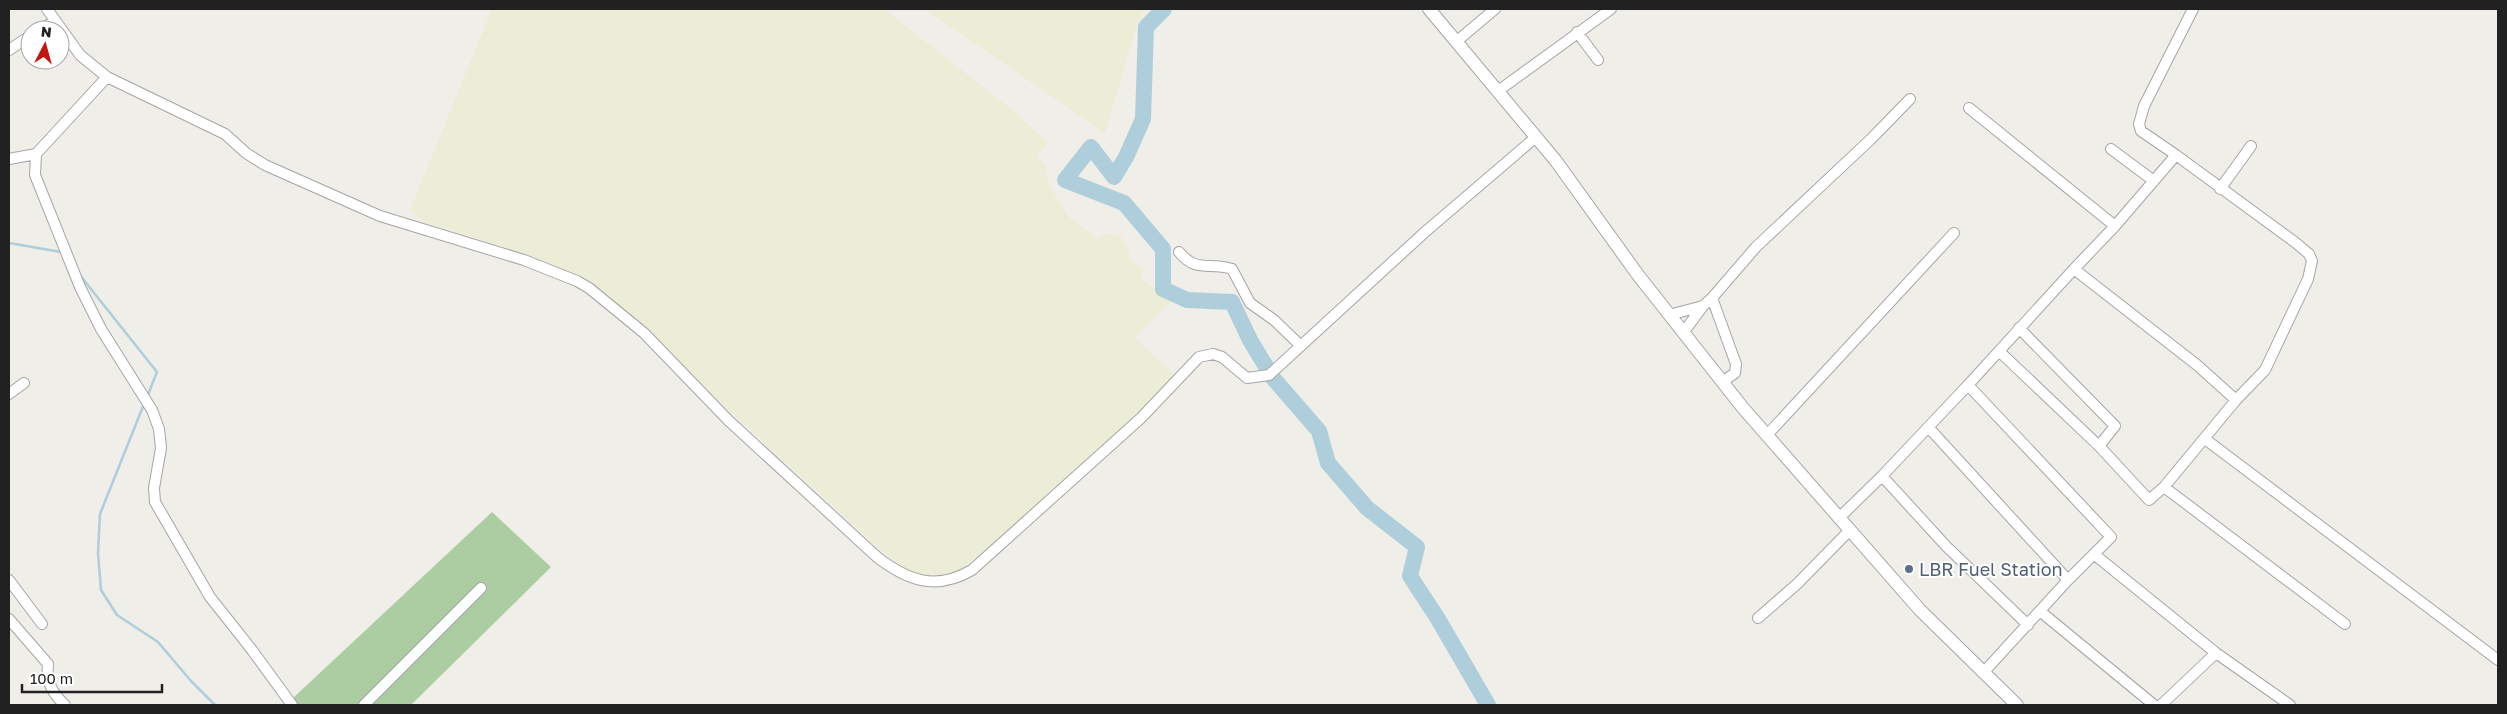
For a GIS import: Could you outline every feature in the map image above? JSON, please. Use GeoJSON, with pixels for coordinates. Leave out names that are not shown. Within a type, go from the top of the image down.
{"type":"FeatureCollection","features":[{"type":"Feature","properties":{"kind":"street"},"geometry":{"type":"LineString","coordinates":[[47,9],[54,20]]}},
{"type":"Feature","properties":{"kind":"street"},"geometry":{"type":"LineString","coordinates":[[1429,9],[1536,137],[1683,334],[1722,382],[1920,610],[2017,705]]}},
{"type":"Feature","properties":{"kind":"street"},"geometry":{"type":"LineString","coordinates":[[1457,41],[1495,9]]}},
{"type":"Feature","properties":{"kind":"street"},"geometry":{"type":"LineString","coordinates":[[1498,91],[1611,9]]}},
{"type":"Feature","properties":{"kind":"street"},"geometry":{"type":"LineString","coordinates":[[1999,351],[2099,446],[2149,500],[2164,487],[2236,400],[2265,370],[2308,279],[2312,261],[2309,254],[2141,131],[2139,124],[2144,106],[2193,9]]}},
{"type":"Feature","properties":{"kind":"street"},"geometry":{"type":"LineString","coordinates":[[1577,32],[1598,60]]}},
{"type":"Feature","properties":{"kind":"street"},"geometry":{"type":"LineString","coordinates":[[70,41],[80,55],[107,77],[225,134],[246,153],[265,165],[306,181],[364,209],[524,260],[577,281],[644,333],[728,420],[877,557],[895,571],[914,579],[948,581],[972,570],[1141,418],[1199,357],[1213,354],[1222,356],[1247,378],[1269,375],[1432,226],[1536,137]]}},
{"type":"Feature","properties":{"kind":"street"},"geometry":{"type":"LineString","coordinates":[[9,50],[20,43]]}},
{"type":"Feature","properties":{"kind":"street"},"geometry":{"type":"LineString","coordinates":[[9,159],[36,154],[107,77]]}},
{"type":"Feature","properties":{"kind":"street"},"geometry":{"type":"LineString","coordinates":[[1683,334],[1703,306],[1756,248],[1871,139],[1910,99]]}},
{"type":"Feature","properties":{"kind":"street"},"geometry":{"type":"LineString","coordinates":[[1969,108],[2115,226]]}},
{"type":"Feature","properties":{"kind":"street"},"geometry":{"type":"LineString","coordinates":[[2220,189],[2250,146]]}},
{"type":"Feature","properties":{"kind":"street"},"geometry":{"type":"LineString","coordinates":[[2111,149],[2154,181]]}},
{"type":"Feature","properties":{"kind":"street"},"geometry":{"type":"LineString","coordinates":[[36,154],[35,175],[80,286],[101,329],[152,410],[160,429],[161,448],[154,488],[155,502],[210,597],[292,705]]}},
{"type":"Feature","properties":{"kind":"street"},"geometry":{"type":"LineString","coordinates":[[1839,518],[1929,428],[2115,226],[2176,155]]}},
{"type":"Feature","properties":{"kind":"street"},"geometry":{"type":"LineString","coordinates":[[1767,435],[1954,233]]}},
{"type":"Feature","properties":{"kind":"street"},"geometry":{"type":"LineString","coordinates":[[1179,252],[1194,265],[1210,268],[1223,266],[1232,269],[1250,303],[1274,320],[1301,346]]}},
{"type":"Feature","properties":{"kind":"street"},"geometry":{"type":"LineString","coordinates":[[2074,269],[2197,365],[2236,400]]}},
{"type":"Feature","properties":{"kind":"street"},"geometry":{"type":"LineString","coordinates":[[1712,298],[1736,364],[1735,373],[1722,382]]}},
{"type":"Feature","properties":{"kind":"street"},"geometry":{"type":"LineString","coordinates":[[1669,315],[1703,306]]}},
{"type":"Feature","properties":{"kind":"street"},"geometry":{"type":"LineString","coordinates":[[2020,328],[2115,426],[2099,446]]}},
{"type":"Feature","properties":{"kind":"street"},"geometry":{"type":"LineString","coordinates":[[9,394],[24,383]]}},
{"type":"Feature","properties":{"kind":"street"},"geometry":{"type":"LineString","coordinates":[[1968,385],[2111,537],[2068,580],[2041,612],[1983,673]]}},
{"type":"Feature","properties":{"kind":"street"},"geometry":{"type":"LineString","coordinates":[[1929,428],[2068,580]]}},
{"type":"Feature","properties":{"kind":"street"},"geometry":{"type":"LineString","coordinates":[[2205,439],[2498,660]]}},
{"type":"Feature","properties":{"kind":"street"},"geometry":{"type":"LineString","coordinates":[[1882,476],[1946,546],[2028,625]]}},
{"type":"Feature","properties":{"kind":"street"},"geometry":{"type":"LineString","coordinates":[[2164,487],[2345,624]]}},
{"type":"Feature","properties":{"kind":"street"},"geometry":{"type":"LineString","coordinates":[[1758,618],[1802,579],[1850,530]]}},
{"type":"Feature","properties":{"kind":"street"},"geometry":{"type":"LineString","coordinates":[[2095,555],[2216,652],[2290,705]]}},
{"type":"Feature","properties":{"kind":"street"},"geometry":{"type":"LineString","coordinates":[[9,580],[42,624]]}},
{"type":"Feature","properties":{"kind":"street"},"geometry":{"type":"LineString","coordinates":[[364,705],[481,588]]}},
{"type":"Feature","properties":{"kind":"street"},"geometry":{"type":"LineString","coordinates":[[2041,612],[2154,705]]}},
{"type":"Feature","properties":{"kind":"street"},"geometry":{"type":"LineString","coordinates":[[9,619],[48,664],[47,679],[52,692],[65,705]]}},
{"type":"Feature","properties":{"kind":"street"},"geometry":{"type":"LineString","coordinates":[[2164,704],[2216,652]]}},
{"type":"Feature","properties":{"kind":"green space"},"geometry":{"type":"Polygon","coordinates":[[[492,9],[884,9],[1015,112],[1048,143],[1036,157],[1045,164],[1049,185],[1068,216],[1096,238],[1108,233],[1120,236],[1129,250],[1129,259],[1144,270],[1140,278],[1172,300],[1134,338],[1177,377],[1088,462],[963,569],[939,576],[909,571],[891,559],[711,394],[655,337],[597,287],[500,246],[424,222],[410,210],[492,9]]]}},
{"type":"Feature","properties":{"kind":"green space"},"geometry":{"type":"Polygon","coordinates":[[[925,9],[1145,9],[1137,25],[1105,133],[925,9]]]}},
{"type":"Feature","properties":{"kind":"green space"},"geometry":{"type":"Polygon","coordinates":[[[492,512],[551,567],[411,705],[295,705],[292,699],[492,512]]]}},
{"type":"Feature","properties":{"kind":"waterway"},"geometry":{"type":"LineString","coordinates":[[1164,9],[1146,27],[1143,119],[1126,157],[1114,177],[1091,147],[1065,180],[1124,203],[1163,249],[1163,289],[1187,300],[1232,302],[1250,340],[1273,378],[1319,431],[1328,463],[1367,508],[1417,547],[1410,576],[1438,619],[1488,705]]}},
{"type":"Feature","properties":{"kind":"waterway"},"geometry":{"type":"LineString","coordinates":[[9,243],[61,252]]}},
{"type":"Feature","properties":{"kind":"waterway"},"geometry":{"type":"LineString","coordinates":[[79,274],[157,372],[147,397]]}},
{"type":"Feature","properties":{"kind":"waterway"},"geometry":{"type":"LineString","coordinates":[[144,404],[100,514],[98,553],[101,590],[117,615],[158,642],[191,681],[215,705]]}},
{"type":"Feature","properties":{"kind":"place","name":"LBR Fuel Station"},"geometry":{"type":"Point","coordinates":[1909,569]}}]}
